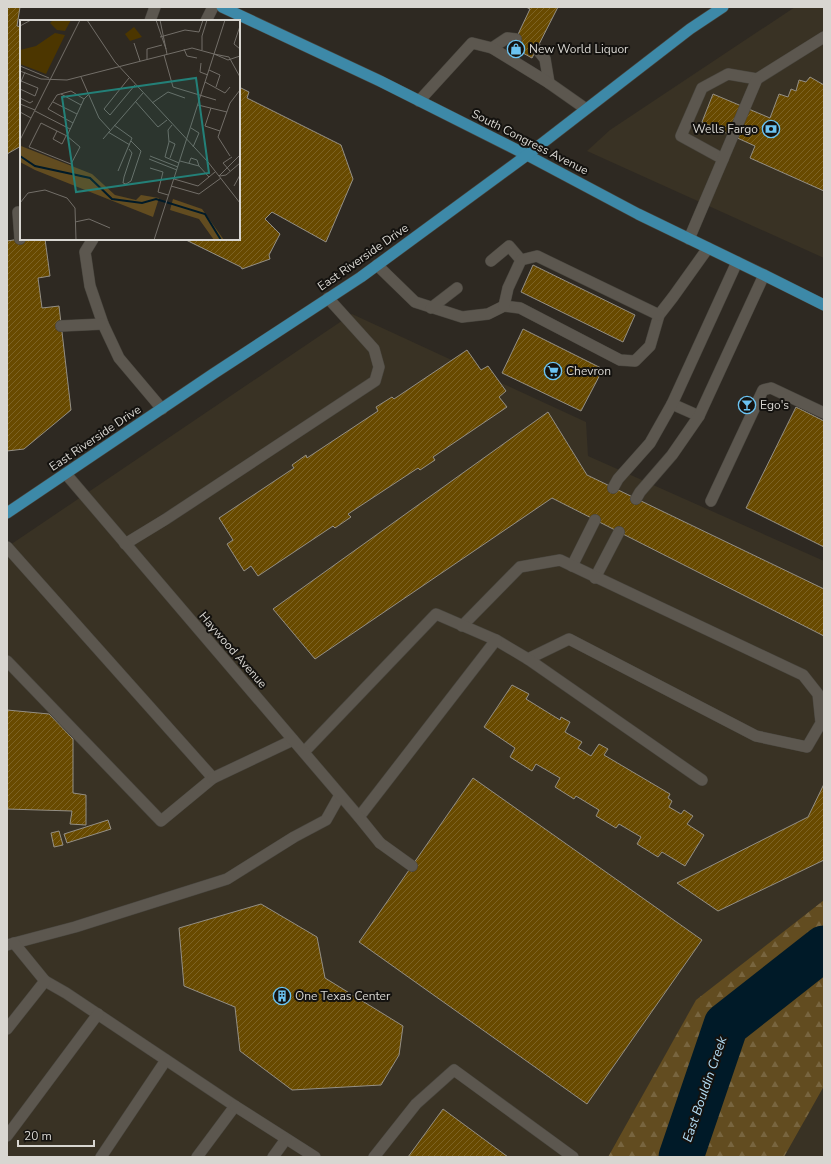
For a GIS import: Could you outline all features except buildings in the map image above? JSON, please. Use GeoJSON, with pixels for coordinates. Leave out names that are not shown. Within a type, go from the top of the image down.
{"type":"FeatureCollection","features":[{"type":"Feature","properties":{"kind":"main road","name":"South Congress Avenue"},"geometry":{"type":"LineString","coordinates":[[222,7],[233,9],[419,101],[528,155],[638,214],[824,305]]}},
{"type":"Feature","properties":{"kind":"main road","name":"East Riverside Drive"},"geometry":{"type":"LineString","coordinates":[[7,513],[377,265],[528,155],[690,29],[722,7]]}},
{"type":"Feature","properties":{"kind":"street"},"geometry":{"type":"LineString","coordinates":[[150,20],[155,7]]}},
{"type":"Feature","properties":{"kind":"street"},"geometry":{"type":"LineString","coordinates":[[206,20],[213,7]]}},
{"type":"Feature","properties":{"kind":"street"},"geometry":{"type":"LineString","coordinates":[[689,239],[757,79],[824,37]]}},
{"type":"Feature","properties":{"kind":"street"},"geometry":{"type":"LineString","coordinates":[[492,48],[507,38],[516,39]]}},
{"type":"Feature","properties":{"kind":"street"},"geometry":{"type":"LineString","coordinates":[[419,101],[472,43],[492,48],[549,83],[586,109]]}},
{"type":"Feature","properties":{"kind":"street"},"geometry":{"type":"LineString","coordinates":[[537,49],[545,59],[549,83]]}},
{"type":"Feature","properties":{"kind":"street"},"geometry":{"type":"LineString","coordinates":[[723,159],[681,136],[702,88],[728,74],[757,79]]}},
{"type":"Feature","properties":{"kind":"street"},"geometry":{"type":"LineString","coordinates":[[15,213],[20,239]]}},
{"type":"Feature","properties":{"kind":"street"},"geometry":{"type":"LineString","coordinates":[[92,240],[85,252],[90,286],[103,324],[119,358],[162,409]]}},
{"type":"Feature","properties":{"kind":"street"},"geometry":{"type":"LineString","coordinates":[[491,261],[509,246],[521,260]]}},
{"type":"Feature","properties":{"kind":"street"},"geometry":{"type":"LineString","coordinates":[[377,265],[415,302],[431,308],[462,318],[488,314],[504,306],[520,308],[620,360],[635,361],[650,346],[659,314],[708,248]]}},
{"type":"Feature","properties":{"kind":"street"},"geometry":{"type":"LineString","coordinates":[[521,260],[537,256],[659,314]]}},
{"type":"Feature","properties":{"kind":"street"},"geometry":{"type":"LineString","coordinates":[[504,306],[508,288],[521,260]]}},
{"type":"Feature","properties":{"kind":"street"},"geometry":{"type":"LineString","coordinates":[[613,488],[618,479],[650,443],[672,404],[737,262]]}},
{"type":"Feature","properties":{"kind":"street"},"geometry":{"type":"LineString","coordinates":[[636,499],[640,492],[672,455],[699,416],[764,275]]}},
{"type":"Feature","properties":{"kind":"street"},"geometry":{"type":"LineString","coordinates":[[431,308],[457,288]]}},
{"type":"Feature","properties":{"kind":"street"},"geometry":{"type":"LineString","coordinates":[[125,544],[166,519],[375,381],[379,367],[374,349],[328,298]]}},
{"type":"Feature","properties":{"kind":"street"},"geometry":{"type":"LineString","coordinates":[[61,326],[103,324]]}},
{"type":"Feature","properties":{"kind":"street"},"geometry":{"type":"LineString","coordinates":[[711,501],[763,390],[771,388],[824,413]]}},
{"type":"Feature","properties":{"kind":"street"},"geometry":{"type":"LineString","coordinates":[[672,404],[699,416]]}},
{"type":"Feature","properties":{"kind":"street","name":"Haywood Avenue"},"geometry":{"type":"LineString","coordinates":[[66,474],[359,816],[380,843],[412,866]]}},
{"type":"Feature","properties":{"kind":"street"},"geometry":{"type":"LineString","coordinates":[[572,566],[595,520]]}},
{"type":"Feature","properties":{"kind":"street"},"geometry":{"type":"LineString","coordinates":[[595,578],[619,532]]}},
{"type":"Feature","properties":{"kind":"street"},"geometry":{"type":"LineString","coordinates":[[7,547],[213,778]]}},
{"type":"Feature","properties":{"kind":"street"},"geometry":{"type":"LineString","coordinates":[[462,626],[520,567],[560,560],[595,578],[803,675],[818,694],[822,724],[807,747],[756,736],[569,639],[528,659]]}},
{"type":"Feature","properties":{"kind":"street"},"geometry":{"type":"LineString","coordinates":[[304,752],[436,614],[496,640],[528,659],[702,780]]}},
{"type":"Feature","properties":{"kind":"street"},"geometry":{"type":"LineString","coordinates":[[359,816],[496,640]]}},
{"type":"Feature","properties":{"kind":"street"},"geometry":{"type":"LineString","coordinates":[[7,661],[161,821],[213,778],[293,740]]}},
{"type":"Feature","properties":{"kind":"street"},"geometry":{"type":"LineString","coordinates":[[315,1157],[235,1106],[98,1014],[45,981],[11,944],[75,927],[227,879],[294,837],[326,820],[340,795]]}},
{"type":"Feature","properties":{"kind":"street"},"geometry":{"type":"LineString","coordinates":[[7,1029],[45,981]]}},
{"type":"Feature","properties":{"kind":"street"},"geometry":{"type":"LineString","coordinates":[[7,1136],[98,1014]]}},
{"type":"Feature","properties":{"kind":"street"},"geometry":{"type":"LineString","coordinates":[[101,1157],[166,1060]]}},
{"type":"Feature","properties":{"kind":"street"},"geometry":{"type":"LineString","coordinates":[[374,1157],[416,1104],[454,1070],[573,1157]]}},
{"type":"Feature","properties":{"kind":"street"},"geometry":{"type":"LineString","coordinates":[[197,1157],[235,1106]]}},
{"type":"Feature","properties":{"kind":"street"},"geometry":{"type":"LineString","coordinates":[[273,1157],[286,1138]]}},
{"type":"Feature","properties":{"kind":"shaded area"},"geometry":{"type":"Polygon","coordinates":[[[795,7],[824,7],[824,258],[587,151],[610,130],[795,7]]]}},
{"type":"Feature","properties":{"kind":"shaded area"},"geometry":{"type":"Polygon","coordinates":[[[352,314],[586,422],[588,456],[824,561],[824,900],[696,1001],[608,1157],[7,1157],[7,547],[352,314]]]}},
{"type":"Feature","properties":{"kind":"shaded area"},"geometry":{"type":"Polygon","coordinates":[[[824,1086],[824,1157],[784,1157],[824,1086]]]}},
{"type":"Feature","properties":{"kind":"green space"},"geometry":{"type":"Polygon","coordinates":[[[824,900],[824,1086],[784,1157],[608,1157],[696,1000],[824,900]]]}},
{"type":"Feature","properties":{"kind":"waterway","name":"East Bouldin Creek"},"geometry":{"type":"LineString","coordinates":[[681,1157],[726,1025],[824,948]]}},
{"type":"Feature","properties":{"kind":"place","name":"New World Liquor"},"geometry":{"type":"Point","coordinates":[516,49]}},
{"type":"Feature","properties":{"kind":"place","name":"Wells Fargo"},"geometry":{"type":"Point","coordinates":[771,129]}},
{"type":"Feature","properties":{"kind":"place","name":"Chevron"},"geometry":{"type":"Point","coordinates":[553,371]}},
{"type":"Feature","properties":{"kind":"place","name":"Ego's"},"geometry":{"type":"Point","coordinates":[747,405]}},
{"type":"Feature","properties":{"kind":"place","name":"One Texas Center"},"geometry":{"type":"Point","coordinates":[282,996]}}]}
